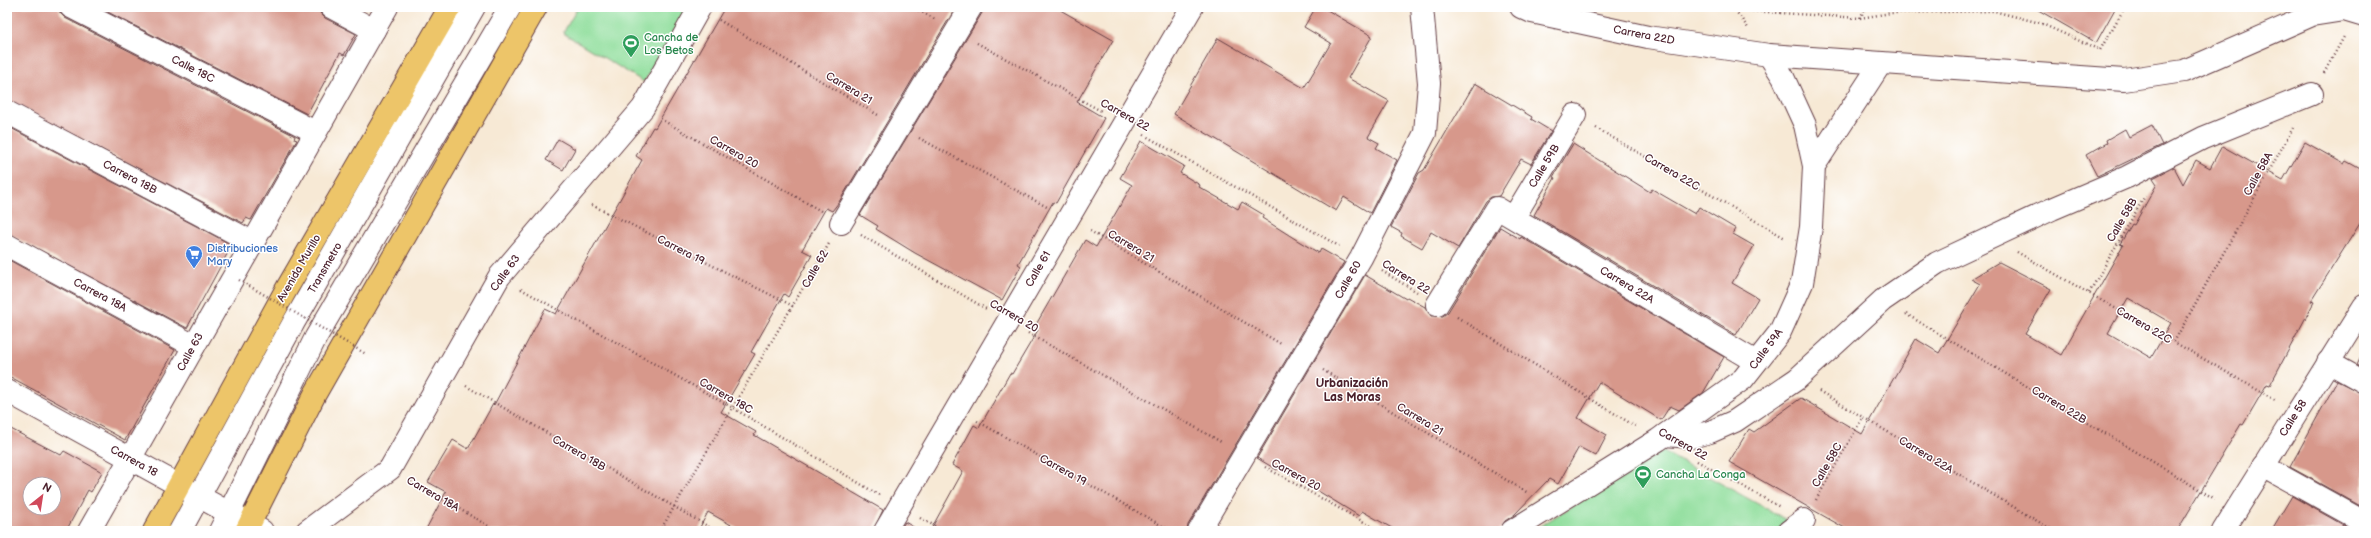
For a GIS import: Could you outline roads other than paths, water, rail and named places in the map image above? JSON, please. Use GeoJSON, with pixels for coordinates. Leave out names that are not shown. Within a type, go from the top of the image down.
{"type":"FeatureCollection","features":[{"type":"Feature","properties":{"kind":"main road","name":"Avenida Murillo"},"geometry":{"type":"LineString","coordinates":[[154,531],[287,288],[450,7]]}},
{"type":"Feature","properties":{"kind":"main road"},"geometry":{"type":"LineString","coordinates":[[253,529],[315,394],[536,7]]}},
{"type":"Feature","properties":{"kind":"street","name":"Calle 18C"},"geometry":{"type":"LineString","coordinates":[[71,7],[315,132]]}},
{"type":"Feature","properties":{"kind":"street"},"geometry":{"type":"LineString","coordinates":[[331,7],[374,30]]}},
{"type":"Feature","properties":{"kind":"street","name":"Calle 63"},"geometry":{"type":"LineString","coordinates":[[89,531],[387,7]]}},
{"type":"Feature","properties":{"kind":"street","name":"Transmetro"},"geometry":{"type":"LineString","coordinates":[[180,531],[294,322],[474,7]]}},
{"type":"Feature","properties":{"kind":"street"},"geometry":{"type":"LineString","coordinates":[[224,522],[316,337],[510,7]]}},
{"type":"Feature","properties":{"kind":"street"},"geometry":{"type":"LineString","coordinates":[[841,223],[971,7]]}},
{"type":"Feature","properties":{"kind":"street","name":"Calle 61"},"geometry":{"type":"LineString","coordinates":[[885,531],[898,506],[1192,7]]}},
{"type":"Feature","properties":{"kind":"street","name":"Calle 60"},"geometry":{"type":"LineString","coordinates":[[1199,531],[1361,258],[1426,133],[1429,84],[1422,7]]}},
{"type":"Feature","properties":{"kind":"street","name":"Carrera 22D"},"geometry":{"type":"LineString","coordinates":[[1520,7],[1532,12],[1648,37],[1769,55],[2124,80],[2184,71],[2312,15],[2344,10],[2360,15]]}},
{"type":"Feature","properties":{"kind":"street","name":"Calle 63"},"geometry":{"type":"LineString","coordinates":[[306,531],[390,469],[499,277],[643,108],[699,8]]}},
{"type":"Feature","properties":{"kind":"street","name":"Calle 59A"},"geometry":{"type":"LineString","coordinates":[[1512,531],[1662,438],[1743,379],[1780,332],[1802,283],[1811,227],[1814,166],[1805,125],[1783,77],[1769,55]]}},
{"type":"Feature","properties":{"kind":"street"},"geometry":{"type":"LineString","coordinates":[[1814,166],[1882,63]]}},
{"type":"Feature","properties":{"kind":"street"},"geometry":{"type":"LineString","coordinates":[[1662,438],[1691,437],[1716,430],[1735,421],[1797,379],[1884,300],[1937,263],[2127,177],[2203,138],[2312,94]]}},
{"type":"Feature","properties":{"kind":"street","name":"Carrera 18B"},"geometry":{"type":"LineString","coordinates":[[7,112],[252,242]]}},
{"type":"Feature","properties":{"kind":"street","name":"Calle 59B"},"geometry":{"type":"LineString","coordinates":[[1437,305],[1575,115]]}},
{"type":"Feature","properties":{"kind":"street","name":"Carrera 22A"},"geometry":{"type":"LineString","coordinates":[[1505,212],[1756,362]]}},
{"type":"Feature","properties":{"kind":"street","name":"Carrera 18A"},"geometry":{"type":"LineString","coordinates":[[7,245],[194,346]]}},
{"type":"Feature","properties":{"kind":"street","name":"Calle 58"},"geometry":{"type":"LineString","coordinates":[[2223,531],[2296,412],[2364,306]]}},
{"type":"Feature","properties":{"kind":"street"},"geometry":{"type":"LineString","coordinates":[[2328,362],[2364,382]]}},
{"type":"Feature","properties":{"kind":"street","name":"Carrera 18"},"geometry":{"type":"LineString","coordinates":[[7,391],[199,497],[224,522],[253,529]]}},
{"type":"Feature","properties":{"kind":"street"},"geometry":{"type":"LineString","coordinates":[[2263,466],[2364,522]]}},
{"type":"Feature","properties":{"kind":"place","name":"Cancha de Los Betos"},"geometry":{"type":"Point","coordinates":[631,58]}},
{"type":"Feature","properties":{"kind":"place","name":"Distribuciones Mary"},"geometry":{"type":"Point","coordinates":[194,269]}},
{"type":"Feature","properties":{"kind":"place","name":"Cancha La Conga"},"geometry":{"type":"Point","coordinates":[1643,489]}},
{"type":"Feature","properties":{"kind":"district","name":"Urbanización Las Moras"},"geometry":{"type":"Point","coordinates":[1352,390]}}]}
